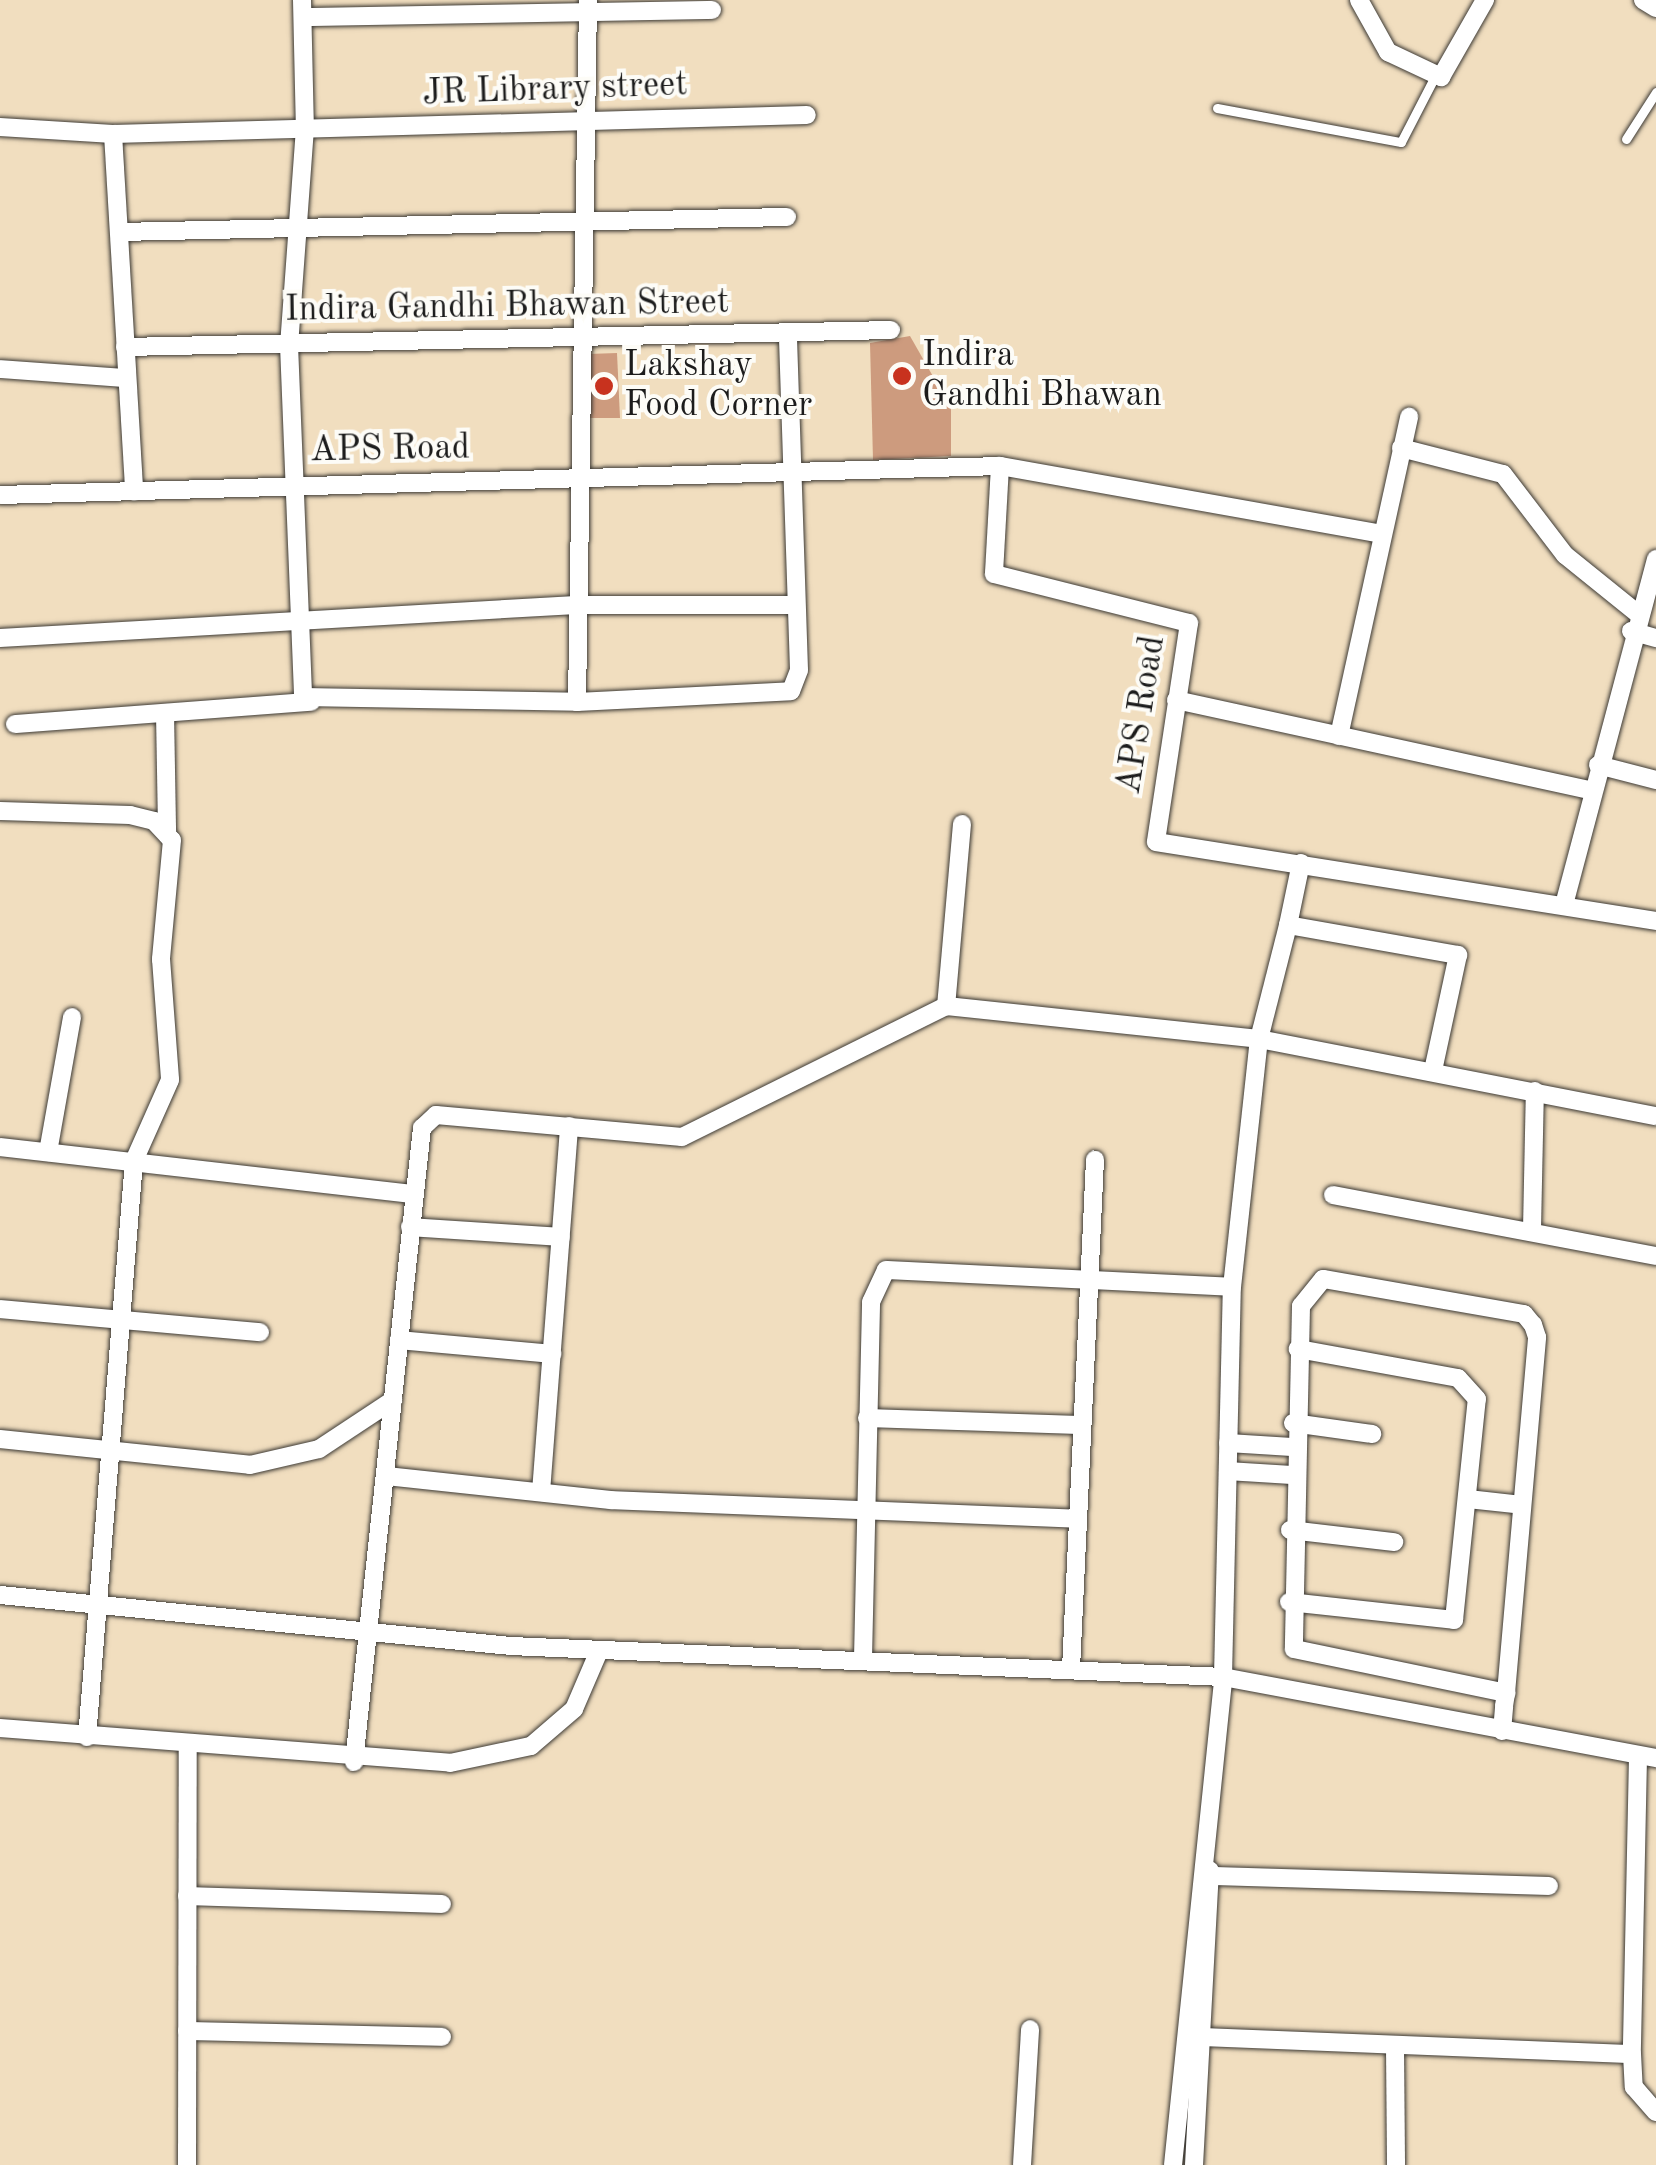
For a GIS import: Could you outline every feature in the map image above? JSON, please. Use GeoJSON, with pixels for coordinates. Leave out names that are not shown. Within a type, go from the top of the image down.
{"type":"FeatureCollection","features":[{"type":"Feature","properties":{"kind":"street"},"geometry":{"type":"LineString","coordinates":[[1359,0],[1388,52],[1434,76],[1449,75],[1485,0]]}},
{"type":"Feature","properties":{"kind":"street"},"geometry":{"type":"LineString","coordinates":[[1643,0],[1656,8]]}},
{"type":"Feature","properties":{"kind":"street"},"geometry":{"type":"LineString","coordinates":[[311,702],[299,689],[288,345],[305,128],[304,8],[712,10]]}},
{"type":"Feature","properties":{"kind":"street"},"geometry":{"type":"LineString","coordinates":[[576,702],[579,337],[589,8]]}},
{"type":"Feature","properties":{"kind":"street","name":"JR Library street"},"geometry":{"type":"LineString","coordinates":[[0,127],[113,134],[806,115]]}},
{"type":"Feature","properties":{"kind":"street"},"geometry":{"type":"LineString","coordinates":[[113,134],[134,491]]}},
{"type":"Feature","properties":{"kind":"street"},"geometry":{"type":"LineString","coordinates":[[119,232],[787,217]]}},
{"type":"Feature","properties":{"kind":"street","name":"Indira Gandhi Bhawan Street"},"geometry":{"type":"LineString","coordinates":[[125,347],[891,330]]}},
{"type":"Feature","properties":{"kind":"street"},"geometry":{"type":"LineString","coordinates":[[15,724],[311,702],[576,702],[782,696],[799,670],[788,334]]}},
{"type":"Feature","properties":{"kind":"street"},"geometry":{"type":"LineString","coordinates":[[0,369],[126,378]]}},
{"type":"Feature","properties":{"kind":"street"},"geometry":{"type":"LineString","coordinates":[[1339,736],[1409,417]]}},
{"type":"Feature","properties":{"kind":"street"},"geometry":{"type":"LineString","coordinates":[[1401,448],[1503,474],[1566,554],[1634,622],[1656,638]]}},
{"type":"Feature","properties":{"kind":"street"},"geometry":{"type":"LineString","coordinates":[[1000,466],[1381,534]]}},
{"type":"Feature","properties":{"kind":"street","name":"APS Road"},"geometry":{"type":"LineString","coordinates":[[0,494],[790,475],[1000,466],[994,574],[1181,616],[1189,623],[1156,842],[1565,900],[1656,921]]}},
{"type":"Feature","properties":{"kind":"street"},"geometry":{"type":"LineString","coordinates":[[1565,900],[1634,622],[1656,558]]}},
{"type":"Feature","properties":{"kind":"street"},"geometry":{"type":"LineString","coordinates":[[0,638],[296,616],[576,605],[796,606]]}},
{"type":"Feature","properties":{"kind":"street"},"geometry":{"type":"LineString","coordinates":[[1176,700],[1590,790]]}},
{"type":"Feature","properties":{"kind":"street"},"geometry":{"type":"LineString","coordinates":[[87,1737],[109,1449],[124,1323],[134,1162],[170,1080],[161,958],[168,832],[165,713]]}},
{"type":"Feature","properties":{"kind":"street"},"geometry":{"type":"LineString","coordinates":[[1598,765],[1656,780]]}},
{"type":"Feature","properties":{"kind":"street"},"geometry":{"type":"LineString","coordinates":[[0,811],[130,815],[168,832]]}},
{"type":"Feature","properties":{"kind":"street"},"geometry":{"type":"LineString","coordinates":[[946,1006],[962,824]]}},
{"type":"Feature","properties":{"kind":"street"},"geometry":{"type":"LineString","coordinates":[[1194,2165],[1206,2037],[1210,1869],[1223,1676],[1232,1287],[1259,1038],[1301,864]]}},
{"type":"Feature","properties":{"kind":"street"},"geometry":{"type":"LineString","coordinates":[[1288,925],[1458,954],[1433,1072]]}},
{"type":"Feature","properties":{"kind":"street"},"geometry":{"type":"LineString","coordinates":[[354,1762],[418,1137],[436,1115],[569,1126],[705,1131],[858,1042],[946,1006],[1259,1038],[1656,1116]]}},
{"type":"Feature","properties":{"kind":"street"},"geometry":{"type":"LineString","coordinates":[[48,1152],[72,1017]]}},
{"type":"Feature","properties":{"kind":"street"},"geometry":{"type":"LineString","coordinates":[[1532,1229],[1535,1091]]}},
{"type":"Feature","properties":{"kind":"street"},"geometry":{"type":"LineString","coordinates":[[541,1492],[569,1126]]}},
{"type":"Feature","properties":{"kind":"street"},"geometry":{"type":"LineString","coordinates":[[0,1147],[414,1194]]}},
{"type":"Feature","properties":{"kind":"street"},"geometry":{"type":"LineString","coordinates":[[1071,1669],[1086,1280],[1095,1160]]}},
{"type":"Feature","properties":{"kind":"street"},"geometry":{"type":"LineString","coordinates":[[1333,1195],[1532,1229],[1656,1256]]}},
{"type":"Feature","properties":{"kind":"street"},"geometry":{"type":"LineString","coordinates":[[410,1227],[561,1236]]}},
{"type":"Feature","properties":{"kind":"street"},"geometry":{"type":"LineString","coordinates":[[863,1658],[870,1302],[886,1270],[1232,1287]]}},
{"type":"Feature","properties":{"kind":"street"},"geometry":{"type":"LineString","coordinates":[[1502,1731],[1506,1693],[1537,1337],[1524,1314],[1323,1279],[1301,1306],[1291,1475],[1289,1602],[1294,1649],[1307,1659],[1506,1693]]}},
{"type":"Feature","properties":{"kind":"street"},"geometry":{"type":"LineString","coordinates":[[0,1309],[124,1323],[260,1332]]}},
{"type":"Feature","properties":{"kind":"street"},"geometry":{"type":"LineString","coordinates":[[399,1340],[552,1354]]}},
{"type":"Feature","properties":{"kind":"street"},"geometry":{"type":"LineString","coordinates":[[1289,1602],[1454,1620],[1477,1399],[1470,1385],[1298,1349]]}},
{"type":"Feature","properties":{"kind":"street"},"geometry":{"type":"LineString","coordinates":[[0,1439],[250,1465],[319,1449],[393,1400]]}},
{"type":"Feature","properties":{"kind":"street"},"geometry":{"type":"LineString","coordinates":[[866,1418],[1080,1425]]}},
{"type":"Feature","properties":{"kind":"street"},"geometry":{"type":"LineString","coordinates":[[1294,1423],[1372,1434]]}},
{"type":"Feature","properties":{"kind":"street"},"geometry":{"type":"LineString","coordinates":[[1228,1442],[1292,1447]]}},
{"type":"Feature","properties":{"kind":"street"},"geometry":{"type":"LineString","coordinates":[[1228,1470],[1291,1475]]}},
{"type":"Feature","properties":{"kind":"street"},"geometry":{"type":"LineString","coordinates":[[386,1476],[541,1492],[1076,1519]]}},
{"type":"Feature","properties":{"kind":"street"},"geometry":{"type":"LineString","coordinates":[[1468,1498],[1522,1505]]}},
{"type":"Feature","properties":{"kind":"street"},"geometry":{"type":"LineString","coordinates":[[1290,1530],[1394,1542]]}},
{"type":"Feature","properties":{"kind":"street"},"geometry":{"type":"LineString","coordinates":[[0,1595],[599,1651],[863,1658],[1223,1676],[1647,1757],[1632,2054],[1634,2087],[1656,2112]]}},
{"type":"Feature","properties":{"kind":"street"},"geometry":{"type":"LineString","coordinates":[[0,1728],[354,1762],[450,1763],[532,1746],[574,1708],[599,1651]]}},
{"type":"Feature","properties":{"kind":"street"},"geometry":{"type":"LineString","coordinates":[[1400,1711],[1405,1676]]}},
{"type":"Feature","properties":{"kind":"street"},"geometry":{"type":"LineString","coordinates":[[186,2165],[188,1746]]}},
{"type":"Feature","properties":{"kind":"street"},"geometry":{"type":"LineString","coordinates":[[1210,1869],[1549,1886]]}},
{"type":"Feature","properties":{"kind":"street"},"geometry":{"type":"LineString","coordinates":[[1173,2165],[1210,1869]]}},
{"type":"Feature","properties":{"kind":"street"},"geometry":{"type":"LineString","coordinates":[[188,1896],[442,1904]]}},
{"type":"Feature","properties":{"kind":"street"},"geometry":{"type":"LineString","coordinates":[[1022,2165],[1030,2030]]}},
{"type":"Feature","properties":{"kind":"street"},"geometry":{"type":"LineString","coordinates":[[187,2031],[442,2037]]}},
{"type":"Feature","properties":{"kind":"street"},"geometry":{"type":"LineString","coordinates":[[1206,2037],[1632,2054]]}},
{"type":"Feature","properties":{"kind":"street"},"geometry":{"type":"LineString","coordinates":[[1395,2047],[1396,2165]]}},
{"type":"Feature","properties":{"kind":"lane"},"geometry":{"type":"LineString","coordinates":[[1217,108],[1401,142],[1434,76]]}},
{"type":"Feature","properties":{"kind":"lane"},"geometry":{"type":"LineString","coordinates":[[1626,139],[1656,92]]}},
{"type":"Feature","properties":{"kind":"building","name":"Indira Gandhi Bhawan"},"geometry":{"type":"Polygon","coordinates":[[[910,336],[951,408],[951,456],[873,460],[870,343],[910,336]]]}},
{"type":"Feature","properties":{"kind":"building","name":"Lakshay Food Corner"},"geometry":{"type":"Polygon","coordinates":[[[617,353],[620,418],[590,418],[588,354],[617,353]]]}},
{"type":"Feature","properties":{"kind":"place","name":"Indira Gandhi Bhawan"},"geometry":{"type":"Point","coordinates":[902,376]}},
{"type":"Feature","properties":{"kind":"place","name":"Lakshay Food Corner"},"geometry":{"type":"Point","coordinates":[604,386]}}]}
